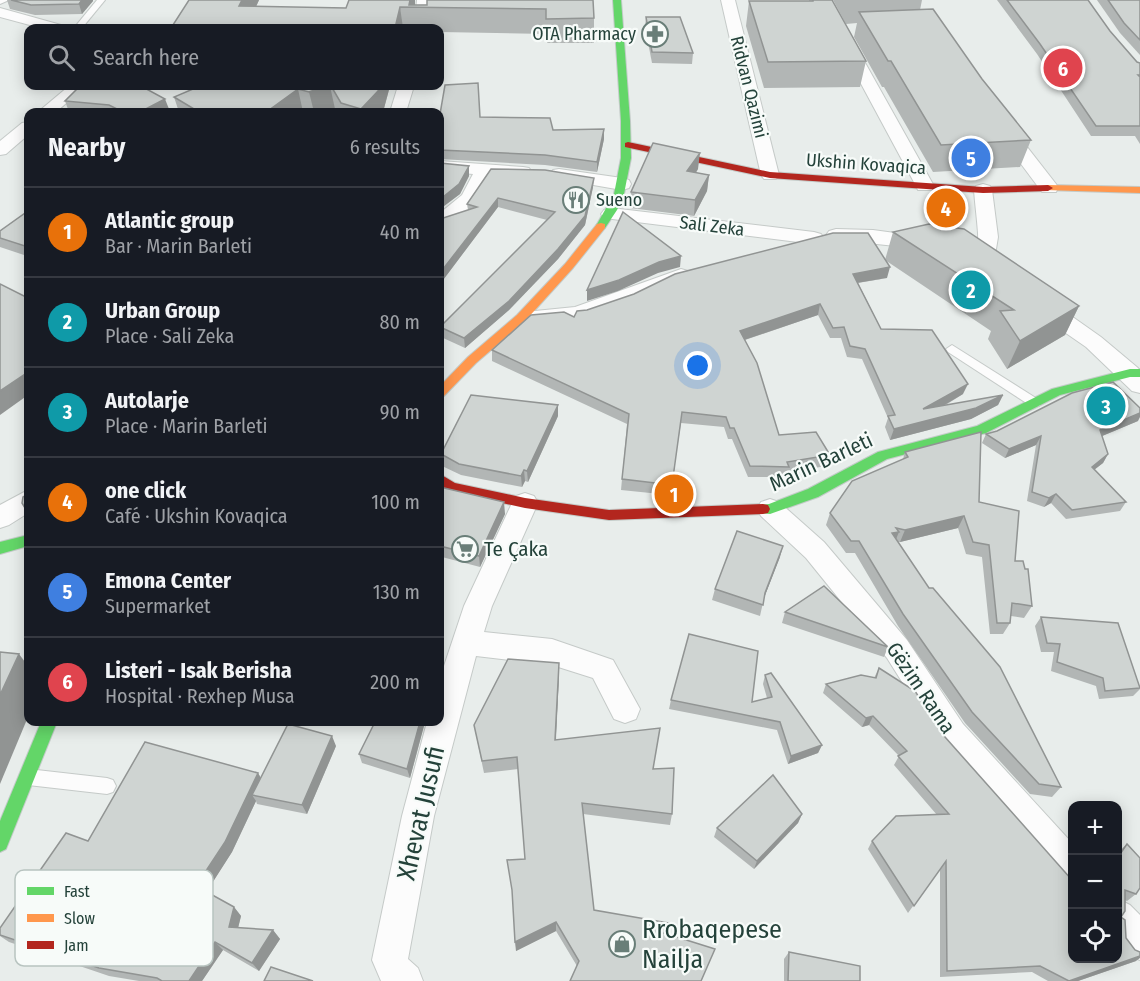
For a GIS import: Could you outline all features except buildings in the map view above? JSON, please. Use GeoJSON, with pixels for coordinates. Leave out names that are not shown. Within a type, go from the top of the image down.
{"type":"FeatureCollection","features":[{"type":"Feature","properties":{"kind":"street"},"geometry":{"type":"LineString","coordinates":[[421,24],[424,0]]}},
{"type":"Feature","properties":{"kind":"street"},"geometry":{"type":"LineString","coordinates":[[444,389],[472,360],[521,318],[569,266],[610,214],[622,184],[628,145],[617,0]]}},
{"type":"Feature","properties":{"kind":"street","name":"Ridvan Qazimi"},"geometry":{"type":"LineString","coordinates":[[728,0],[770,175]]}},
{"type":"Feature","properties":{"kind":"street"},"geometry":{"type":"LineString","coordinates":[[823,0],[925,186]]}},
{"type":"Feature","properties":{"kind":"street"},"geometry":{"type":"LineString","coordinates":[[0,12],[42,24]]}},
{"type":"Feature","properties":{"kind":"street"},"geometry":{"type":"LineString","coordinates":[[840,31],[862,30]]}},
{"type":"Feature","properties":{"kind":"street"},"geometry":{"type":"LineString","coordinates":[[51,108],[73,90]]}},
{"type":"Feature","properties":{"kind":"street"},"geometry":{"type":"LineString","coordinates":[[400,108],[405,90]]}},
{"type":"Feature","properties":{"kind":"street"},"geometry":{"type":"LineString","coordinates":[[995,118],[1050,188]]}},
{"type":"Feature","properties":{"kind":"street"},"geometry":{"type":"LineString","coordinates":[[0,150],[24,132]]}},
{"type":"Feature","properties":{"kind":"street","name":"Ukshin Kovaqica"},"geometry":{"type":"LineString","coordinates":[[628,145],[770,175],[983,190],[1050,188],[1140,190]]}},
{"type":"Feature","properties":{"kind":"street"},"geometry":{"type":"LineString","coordinates":[[444,166],[545,172],[622,184]]}},
{"type":"Feature","properties":{"kind":"street"},"geometry":{"type":"LineString","coordinates":[[444,219],[470,198],[484,170]]}},
{"type":"Feature","properties":{"kind":"street"},"geometry":{"type":"LineString","coordinates":[[983,190],[988,237],[985,255],[989,271]]}},
{"type":"Feature","properties":{"kind":"street","name":"Sali Zeka"},"geometry":{"type":"LineString","coordinates":[[610,214],[814,238]]}},
{"type":"Feature","properties":{"kind":"street","name":"Sali Zeka"},"geometry":{"type":"LineString","coordinates":[[764,252],[829,234],[873,236],[954,248],[1009,284]]}},
{"type":"Feature","properties":{"kind":"street"},"geometry":{"type":"LineString","coordinates":[[521,318],[578,314],[626,298],[666,279],[697,271]]}},
{"type":"Feature","properties":{"kind":"street"},"geometry":{"type":"LineString","coordinates":[[1029,297],[1070,324],[1137,377]]}},
{"type":"Feature","properties":{"kind":"street","name":"Marin Barleti"},"geometry":{"type":"LineString","coordinates":[[444,482],[452,487],[525,504],[609,515],[770,509],[813,493],[883,455],[981,430],[1056,392],[1137,377]]}},
{"type":"Feature","properties":{"kind":"street"},"geometry":{"type":"LineString","coordinates":[[0,518],[24,503]]}},
{"type":"Feature","properties":{"kind":"street","name":"Xhevat Jusufi"},"geometry":{"type":"LineString","coordinates":[[444,716],[478,606],[525,504]]}},
{"type":"Feature","properties":{"kind":"street","name":"Gëzim Rama"},"geometry":{"type":"LineString","coordinates":[[770,509],[815,550],[897,649],[952,734],[1068,864]]}},
{"type":"Feature","properties":{"kind":"street"},"geometry":{"type":"LineString","coordinates":[[0,548],[24,542]]}},
{"type":"Feature","properties":{"kind":"street"},"geometry":{"type":"LineString","coordinates":[[466,642],[552,652],[603,669],[625,709]]}},
{"type":"Feature","properties":{"kind":"street"},"geometry":{"type":"LineString","coordinates":[[0,843],[48,726]]}},
{"type":"Feature","properties":{"kind":"street","name":"Xhevat Jusufi"},"geometry":{"type":"LineString","coordinates":[[405,981],[396,974],[390,960],[421,805],[441,726]]}},
{"type":"Feature","properties":{"kind":"street"},"geometry":{"type":"LineString","coordinates":[[1122,922],[1140,942]]}},
{"type":"Feature","properties":{"kind":"lane"},"geometry":{"type":"LineString","coordinates":[[0,2],[5,0]]}},
{"type":"Feature","properties":{"kind":"lane"},"geometry":{"type":"LineString","coordinates":[[81,24],[101,0]]}},
{"type":"Feature","properties":{"kind":"lane"},"geometry":{"type":"LineString","coordinates":[[952,349],[1035,403]]}},
{"type":"Feature","properties":{"kind":"lane"},"geometry":{"type":"LineString","coordinates":[[26,777],[107,786]]}},
{"type":"Feature","properties":{"kind":"traffic: fast"},"geometry":{"type":"LineString","coordinates":[[601,226],[619,194],[626,158],[626,121],[617,0]]}},
{"type":"Feature","properties":{"kind":"traffic: fast"},"geometry":{"type":"LineString","coordinates":[[763,509],[770,509],[813,493],[883,455],[981,430],[1056,392],[1130,373],[1140,373]]}},
{"type":"Feature","properties":{"kind":"traffic: fast"},"geometry":{"type":"LineString","coordinates":[[0,548],[24,542]]}},
{"type":"Feature","properties":{"kind":"traffic: fast"},"geometry":{"type":"LineString","coordinates":[[0,843],[47,726]]}},
{"type":"Feature","properties":{"kind":"traffic: slow"},"geometry":{"type":"LineString","coordinates":[[1048,188],[1140,190]]}},
{"type":"Feature","properties":{"kind":"traffic: slow"},"geometry":{"type":"LineString","coordinates":[[444,389],[472,360],[521,318],[569,266],[601,226]]}},
{"type":"Feature","properties":{"kind":"traffic: jam"},"geometry":{"type":"LineString","coordinates":[[628,145],[770,175],[983,190],[1048,188]]}},
{"type":"Feature","properties":{"kind":"traffic: jam"},"geometry":{"type":"LineString","coordinates":[[444,482],[451,487],[525,503],[609,515],[763,509]]}},
{"type":"Feature","properties":{"kind":"place","name":"OTA Pharmacy"},"geometry":{"type":"Point","coordinates":[655,34]}},
{"type":"Feature","properties":{"kind":"place","name":"Listeri - Isak Berisha"},"geometry":{"type":"Point","coordinates":[1063,68]}},
{"type":"Feature","properties":{"kind":"place","name":"Emona Center"},"geometry":{"type":"Point","coordinates":[971,158]}},
{"type":"Feature","properties":{"kind":"place","name":"Sueno"},"geometry":{"type":"Point","coordinates":[576,200]}},
{"type":"Feature","properties":{"kind":"place","name":"one click"},"geometry":{"type":"Point","coordinates":[946,208]}},
{"type":"Feature","properties":{"kind":"place","name":"Urban Group"},"geometry":{"type":"Point","coordinates":[971,290]}},
{"type":"Feature","properties":{"kind":"place","name":"Autolarje"},"geometry":{"type":"Point","coordinates":[1106,406]}},
{"type":"Feature","properties":{"kind":"place","name":"Atlantic group"},"geometry":{"type":"Point","coordinates":[674,494]}},
{"type":"Feature","properties":{"kind":"place","name":"Te Çaka"},"geometry":{"type":"Point","coordinates":[465,549]}},
{"type":"Feature","properties":{"kind":"place","name":"Rrobaqepese Nailja"},"geometry":{"type":"Point","coordinates":[622,944]}}]}
